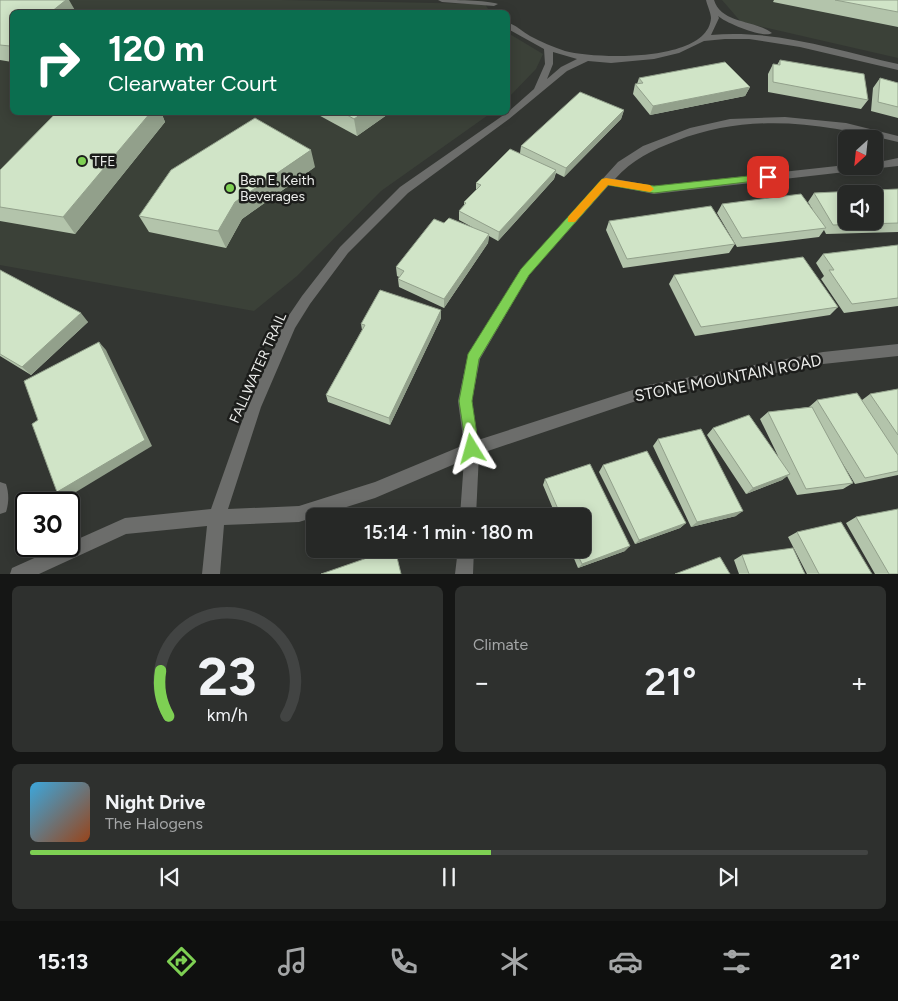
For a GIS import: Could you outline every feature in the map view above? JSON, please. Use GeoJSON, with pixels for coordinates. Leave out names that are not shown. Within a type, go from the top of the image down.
{"type":"FeatureCollection","features":[{"type":"Feature","properties":{"kind":"street"},"geometry":{"type":"LineString","coordinates":[[442,0],[493,2]]}},
{"type":"Feature","properties":{"kind":"street"},"geometry":{"type":"LineString","coordinates":[[510,27],[520,35],[548,48],[586,58],[629,61],[659,57],[684,50],[702,39],[712,25],[712,4]]}},
{"type":"Feature","properties":{"kind":"street"},"geometry":{"type":"LineString","coordinates":[[712,4],[734,23],[804,46]]}},
{"type":"Feature","properties":{"kind":"street"},"geometry":{"type":"LineString","coordinates":[[702,39],[731,35],[804,46],[898,67]]}},
{"type":"Feature","properties":{"kind":"street","name":"FALLWATER TRAIL"},"geometry":{"type":"LineString","coordinates":[[537,90],[549,64],[548,48]]}},
{"type":"Feature","properties":{"kind":"street","name":"FALLWATER TRAIL"},"geometry":{"type":"LineString","coordinates":[[510,114],[564,70],[586,58]]}},
{"type":"Feature","properties":{"kind":"street","name":"FALLWATER TRAIL"},"geometry":{"type":"LineString","coordinates":[[211,574],[216,519],[254,407],[290,325],[306,300],[344,250],[404,190],[508,115]]}},
{"type":"Feature","properties":{"kind":"street"},"geometry":{"type":"LineString","coordinates":[[468,508],[472,449],[466,401],[473,358],[525,272],[622,164],[647,148],[694,130],[730,122],[785,120],[837,125],[898,139]]}},
{"type":"Feature","properties":{"kind":"street"},"geometry":{"type":"LineString","coordinates":[[883,164],[898,162]]}},
{"type":"Feature","properties":{"kind":"street"},"geometry":{"type":"LineString","coordinates":[[606,181],[654,190],[838,169]]}},
{"type":"Feature","properties":{"kind":"street","name":"STONE MOUNTAIN ROAD"},"geometry":{"type":"LineString","coordinates":[[18,574],[125,526],[299,514],[375,490],[472,449],[648,391],[823,358],[898,350]]}},
{"type":"Feature","properties":{"kind":"street"},"geometry":{"type":"LineString","coordinates":[[0,490],[0,506]]}},
{"type":"Feature","properties":{"kind":"street"},"geometry":{"type":"LineString","coordinates":[[464,574],[465,558]]}},
{"type":"Feature","properties":{"kind":"shaded area"},"geometry":{"type":"Polygon","coordinates":[[[0,0],[282,0],[485,4],[489,10],[10,10],[10,115],[488,115],[381,191],[297,276],[254,311],[0,265],[0,0]]]}},
{"type":"Feature","properties":{"kind":"shaded area"},"geometry":{"type":"Polygon","coordinates":[[[722,0],[898,0],[898,58],[741,22],[722,0]]]}},
{"type":"Feature","properties":{"kind":"shaded area"},"geometry":{"type":"Polygon","coordinates":[[[510,34],[543,54],[536,69],[510,96],[510,34]]]}},
{"type":"Feature","properties":{"kind":"building"},"geometry":{"type":"Polygon","coordinates":[[[0,0],[66,0],[54,10],[10,10],[10,46],[0,45],[0,0]]]}},
{"type":"Feature","properties":{"kind":"building"},"geometry":{"type":"Polygon","coordinates":[[[835,0],[898,0],[898,12],[835,0]]]}},
{"type":"Feature","properties":{"kind":"building"},"geometry":{"type":"Polygon","coordinates":[[[780,60],[864,74],[868,100],[773,82],[773,64],[780,65],[780,60]]]}},
{"type":"Feature","properties":{"kind":"building"},"geometry":{"type":"Polygon","coordinates":[[[725,62],[750,87],[653,106],[635,84],[643,83],[639,78],[725,62]]]}},
{"type":"Feature","properties":{"kind":"building"},"geometry":{"type":"Polygon","coordinates":[[[880,78],[898,83],[898,107],[878,102],[880,78]]]}},
{"type":"Feature","properties":{"kind":"building"},"geometry":{"type":"Polygon","coordinates":[[[580,92],[624,110],[566,168],[521,146],[580,92]]]}},
{"type":"Feature","properties":{"kind":"building"},"geometry":{"type":"Polygon","coordinates":[[[54,115],[148,115],[63,217],[0,207],[0,170],[54,115]]]}},
{"type":"Feature","properties":{"kind":"building"},"geometry":{"type":"Polygon","coordinates":[[[347,115],[360,115],[354,119],[347,115]]]}},
{"type":"Feature","properties":{"kind":"building"},"geometry":{"type":"Polygon","coordinates":[[[255,118],[311,150],[235,202],[218,231],[139,216],[171,170],[255,118]]]}},
{"type":"Feature","properties":{"kind":"building"},"geometry":{"type":"Polygon","coordinates":[[[510,149],[556,170],[499,232],[459,211],[466,203],[464,202],[481,185],[476,183],[510,149]]]}},
{"type":"Feature","properties":{"kind":"building"},"geometry":{"type":"Polygon","coordinates":[[[898,189],[898,223],[883,223],[883,190],[898,189]]]}},
{"type":"Feature","properties":{"kind":"building"},"geometry":{"type":"Polygon","coordinates":[[[838,192],[838,225],[833,225],[814,193],[838,192]]]}},
{"type":"Feature","properties":{"kind":"building"},"geometry":{"type":"Polygon","coordinates":[[[801,194],[826,228],[742,238],[722,204],[761,199],[801,194]]]}},
{"type":"Feature","properties":{"kind":"building"},"geometry":{"type":"Polygon","coordinates":[[[711,206],[735,244],[627,259],[609,221],[711,206]]]}},
{"type":"Feature","properties":{"kind":"building"},"geometry":{"type":"Polygon","coordinates":[[[449,218],[489,234],[444,299],[398,279],[404,271],[396,267],[434,219],[444,223],[449,218]]]}},
{"type":"Feature","properties":{"kind":"building"},"geometry":{"type":"Polygon","coordinates":[[[898,245],[898,298],[852,304],[829,270],[834,270],[823,254],[898,245]]]}},
{"type":"Feature","properties":{"kind":"building"},"geometry":{"type":"Polygon","coordinates":[[[803,257],[838,307],[701,327],[674,275],[803,257]]]}},
{"type":"Feature","properties":{"kind":"building"},"geometry":{"type":"Polygon","coordinates":[[[0,270],[81,313],[22,367],[0,354],[0,270]]]}},
{"type":"Feature","properties":{"kind":"building"},"geometry":{"type":"Polygon","coordinates":[[[380,290],[441,310],[389,418],[326,395],[365,325],[361,324],[380,290]]]}},
{"type":"Feature","properties":{"kind":"building"},"geometry":{"type":"Polygon","coordinates":[[[99,342],[145,440],[57,492],[32,424],[38,420],[24,381],[99,342]]]}},
{"type":"Feature","properties":{"kind":"building"},"geometry":{"type":"Polygon","coordinates":[[[898,389],[898,435],[870,394],[898,389]]]}},
{"type":"Feature","properties":{"kind":"building"},"geometry":{"type":"Polygon","coordinates":[[[857,393],[898,455],[898,471],[865,478],[817,400],[857,393]]]}},
{"type":"Feature","properties":{"kind":"building"},"geometry":{"type":"Polygon","coordinates":[[[812,407],[853,483],[806,489],[768,412],[812,407]]]}},
{"type":"Feature","properties":{"kind":"building"},"geometry":{"type":"Polygon","coordinates":[[[749,415],[790,474],[753,488],[713,428],[749,415]]]}},
{"type":"Feature","properties":{"kind":"building"},"geometry":{"type":"Polygon","coordinates":[[[701,429],[743,511],[697,522],[658,439],[701,429]]]}},
{"type":"Feature","properties":{"kind":"building"},"geometry":{"type":"Polygon","coordinates":[[[647,451],[686,523],[639,540],[603,465],[647,451]]]}},
{"type":"Feature","properties":{"kind":"building"},"geometry":{"type":"Polygon","coordinates":[[[590,464],[630,546],[582,564],[579,558],[591,558],[591,508],[558,508],[545,479],[590,464]]]}},
{"type":"Feature","properties":{"kind":"building"},"geometry":{"type":"Polygon","coordinates":[[[898,509],[898,574],[889,574],[856,517],[898,509]]]}},
{"type":"Feature","properties":{"kind":"building"},"geometry":{"type":"Polygon","coordinates":[[[841,522],[872,574],[819,574],[797,532],[841,522]]]}},
{"type":"Feature","properties":{"kind":"building"},"geometry":{"type":"Polygon","coordinates":[[[793,548],[805,574],[749,574],[742,555],[793,548]]]}},
{"type":"Feature","properties":{"kind":"building"},"geometry":{"type":"Polygon","coordinates":[[[720,557],[730,574],[675,574],[720,557]]]}},
{"type":"Feature","properties":{"kind":"building"},"geometry":{"type":"Polygon","coordinates":[[[367,558],[397,558],[401,574],[321,574],[367,558]]]}},
{"type":"Feature","properties":{"kind":"slow traffic"},"geometry":{"type":"LineString","coordinates":[[572,219],[606,181],[650,189]]}},
{"type":"Feature","properties":{"kind":"place","name":"TFE"},"geometry":{"type":"Point","coordinates":[82,161]}},
{"type":"Feature","properties":{"kind":"place","name":"Ben E. Keith Beverages"},"geometry":{"type":"Point","coordinates":[230,188]}},
{"type":"Feature","properties":{"kind":"route"},"geometry":{"type":"LineString","coordinates":[[472,449],[466,401],[473,358],[525,272],[606,181],[654,190],[768,177]]}}]}
